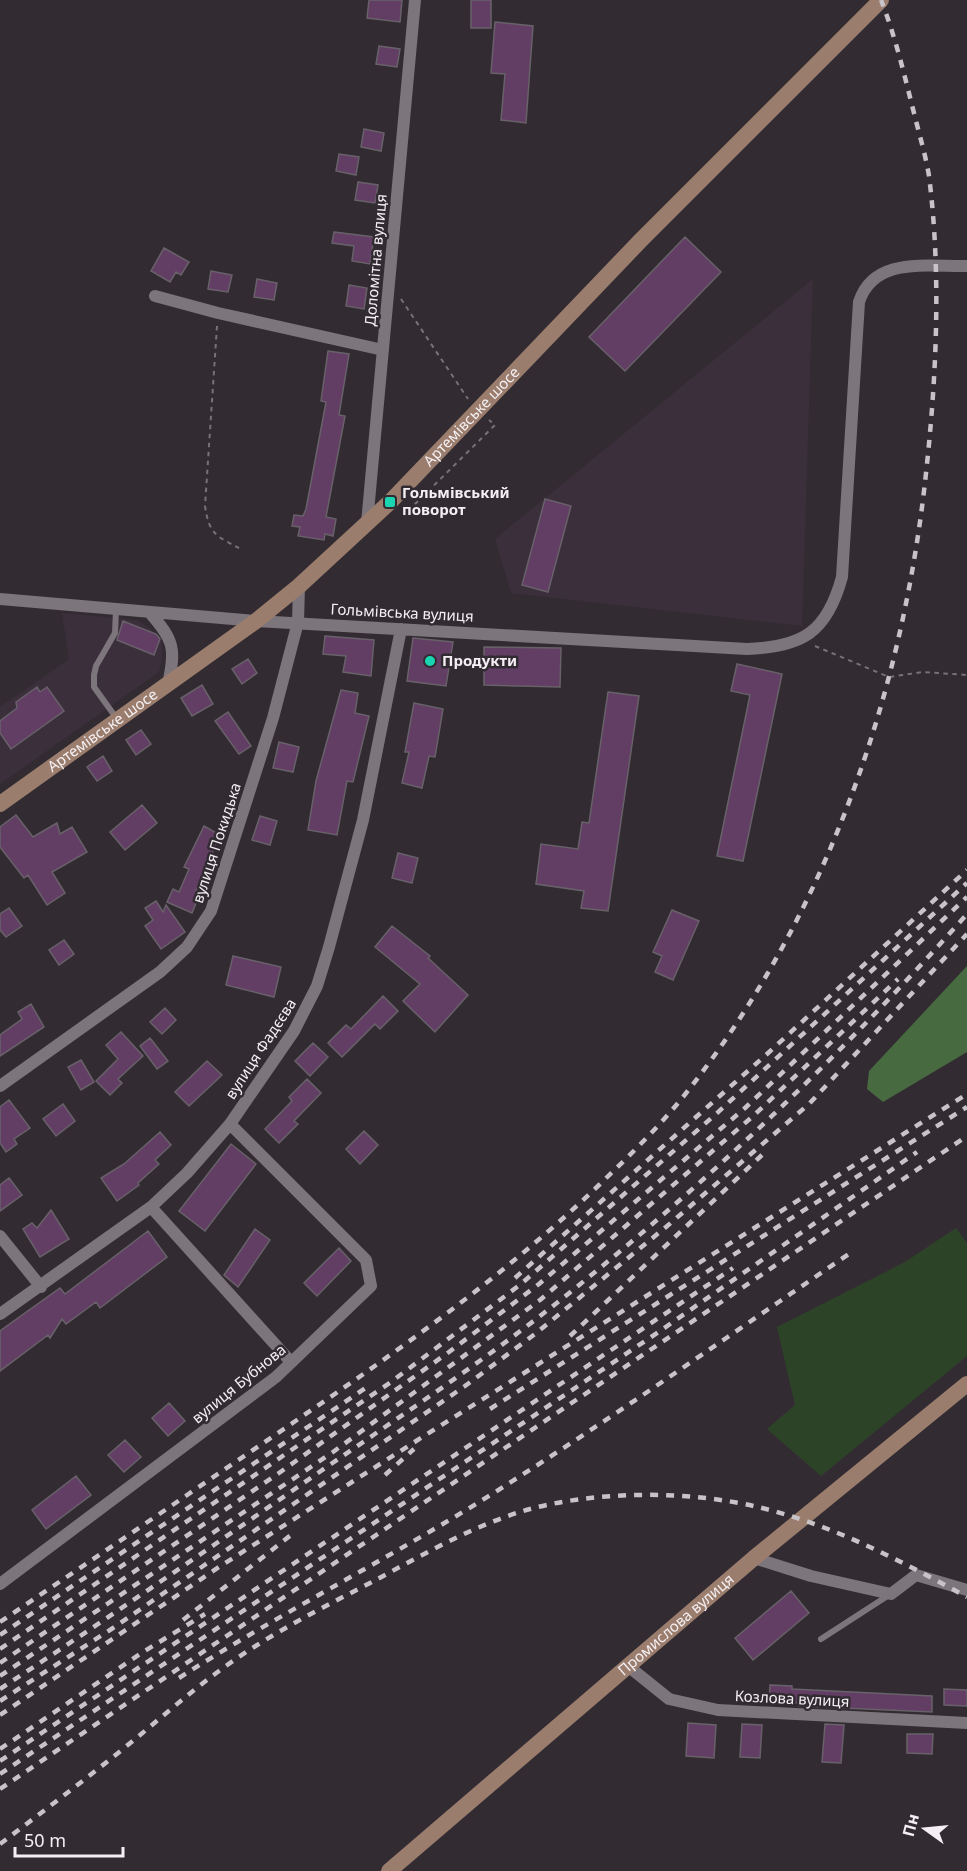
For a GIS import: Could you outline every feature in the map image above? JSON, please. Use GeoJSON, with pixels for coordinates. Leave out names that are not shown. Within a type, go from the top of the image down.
{"type":"FeatureCollection","features":[{"type":"Feature","properties":{"kind":"main road","name":"Артемівське шосе"},"geometry":{"type":"LineString","coordinates":[[0,804],[256,621],[298,586],[390,502],[641,240],[881,0]]}},
{"type":"Feature","properties":{"kind":"main road","name":"Промислова вулиця"},"geometry":{"type":"LineString","coordinates":[[389,1871],[754,1558],[967,1384]]}},
{"type":"Feature","properties":{"kind":"street","name":"Доломітна вулиця"},"geometry":{"type":"LineString","coordinates":[[367,523],[415,0]]}},
{"type":"Feature","properties":{"kind":"street"},"geometry":{"type":"LineString","coordinates":[[801,641],[825,618],[836,598],[842,577],[859,302],[864,289],[874,276],[890,268],[967,266]]}},
{"type":"Feature","properties":{"kind":"street"},"geometry":{"type":"LineString","coordinates":[[155,296],[218,313],[383,350]]}},
{"type":"Feature","properties":{"kind":"street","name":"вулиця Покидька"},"geometry":{"type":"LineString","coordinates":[[0,1086],[160,972],[187,947],[211,911],[273,718],[298,622],[298,586]]}},
{"type":"Feature","properties":{"kind":"street","name":"Гольмівська вулиця"},"geometry":{"type":"LineString","coordinates":[[0,599],[256,621],[747,649],[777,648],[801,641]]}},
{"type":"Feature","properties":{"kind":"street"},"geometry":{"type":"LineString","coordinates":[[150,613],[167,632],[172,644],[173,661],[168,684]]}},
{"type":"Feature","properties":{"kind":"street","name":"вулиця Фадєєва"},"geometry":{"type":"LineString","coordinates":[[0,1314],[151,1207],[187,1173],[230,1124],[294,1031],[317,986],[363,820],[401,628]]}},
{"type":"Feature","properties":{"kind":"street","name":"вулиця Бубнова"},"geometry":{"type":"LineString","coordinates":[[0,1584],[276,1377],[371,1286],[366,1260],[230,1124]]}},
{"type":"Feature","properties":{"kind":"street"},"geometry":{"type":"LineString","coordinates":[[151,1207],[291,1362]]}},
{"type":"Feature","properties":{"kind":"street"},"geometry":{"type":"LineString","coordinates":[[0,1236],[41,1287]]}},
{"type":"Feature","properties":{"kind":"street"},"geometry":{"type":"LineString","coordinates":[[754,1558],[811,1576],[891,1594],[916,1575],[967,1590]]}},
{"type":"Feature","properties":{"kind":"street","name":"Козлова вулиця"},"geometry":{"type":"LineString","coordinates":[[628,1666],[669,1700],[718,1710],[967,1723]]}},
{"type":"Feature","properties":{"kind":"lane"},"geometry":{"type":"LineString","coordinates":[[116,610],[115,633],[96,666],[94,687],[118,720]]}},
{"type":"Feature","properties":{"kind":"lane"},"geometry":{"type":"LineString","coordinates":[[821,1639],[891,1594]]}},
{"type":"Feature","properties":{"kind":"path"},"geometry":{"type":"LineString","coordinates":[[389,282],[465,396],[495,425],[404,515],[390,502]]}},
{"type":"Feature","properties":{"kind":"path"},"geometry":{"type":"LineString","coordinates":[[218,313],[205,506],[207,524],[215,536],[239,548]]}},
{"type":"Feature","properties":{"kind":"path"},"geometry":{"type":"LineString","coordinates":[[801,641],[889,677],[923,672],[967,675]]}},
{"type":"Feature","properties":{"kind":"shaded area"},"geometry":{"type":"Polygon","coordinates":[[[813,279],[802,626],[511,593],[495,539],[813,279]]]}},
{"type":"Feature","properties":{"kind":"shaded area"},"geometry":{"type":"Polygon","coordinates":[[[62,613],[137,620],[150,628],[162,642],[159,672],[0,784],[0,707],[69,659],[62,613]]]}},
{"type":"Feature","properties":{"kind":"green space"},"geometry":{"type":"Polygon","coordinates":[[[967,966],[967,1052],[883,1102],[867,1089],[869,1071],[967,966]]]}},
{"type":"Feature","properties":{"kind":"green space"},"geometry":{"type":"Polygon","coordinates":[[[956,1228],[967,1243],[967,1356],[821,1476],[767,1429],[795,1405],[777,1327],[905,1262],[956,1228]]]}},
{"type":"Feature","properties":{"kind":"building"},"geometry":{"type":"Polygon","coordinates":[[[369,0],[402,0],[400,22],[367,18],[369,0]]]}},
{"type":"Feature","properties":{"kind":"building"},"geometry":{"type":"Polygon","coordinates":[[[471,0],[491,0],[491,28],[471,28],[471,0]]]}},
{"type":"Feature","properties":{"kind":"building"},"geometry":{"type":"Polygon","coordinates":[[[495,22],[533,26],[526,123],[501,120],[505,74],[491,73],[495,22]]]}},
{"type":"Feature","properties":{"kind":"building"},"geometry":{"type":"Polygon","coordinates":[[[379,46],[400,49],[397,67],[376,64],[379,46]]]}},
{"type":"Feature","properties":{"kind":"building"},"geometry":{"type":"Polygon","coordinates":[[[364,129],[384,133],[381,151],[361,147],[364,129]]]}},
{"type":"Feature","properties":{"kind":"building"},"geometry":{"type":"Polygon","coordinates":[[[339,154],[359,157],[356,175],[336,171],[339,154]]]}},
{"type":"Feature","properties":{"kind":"building"},"geometry":{"type":"Polygon","coordinates":[[[358,182],[378,185],[375,203],[355,200],[358,182]]]}},
{"type":"Feature","properties":{"kind":"building"},"geometry":{"type":"Polygon","coordinates":[[[334,232],[374,237],[370,264],[352,261],[354,246],[332,243],[334,232]]]}},
{"type":"Feature","properties":{"kind":"building"},"geometry":{"type":"Polygon","coordinates":[[[685,237],[721,272],[625,371],[589,337],[685,237]]]}},
{"type":"Feature","properties":{"kind":"building"},"geometry":{"type":"Polygon","coordinates":[[[164,248],[189,262],[181,275],[176,272],[170,282],[151,271],[164,248]]]}},
{"type":"Feature","properties":{"kind":"building"},"geometry":{"type":"Polygon","coordinates":[[[211,271],[232,275],[228,292],[208,289],[211,271]]]}},
{"type":"Feature","properties":{"kind":"building"},"geometry":{"type":"Polygon","coordinates":[[[257,279],[277,283],[274,300],[254,297],[257,279]]]}},
{"type":"Feature","properties":{"kind":"building"},"geometry":{"type":"Polygon","coordinates":[[[349,285],[367,288],[364,309],[346,306],[349,285]]]}},
{"type":"Feature","properties":{"kind":"building"},"geometry":{"type":"Polygon","coordinates":[[[328,351],[349,354],[339,415],[345,416],[326,517],[336,519],[333,536],[325,534],[324,540],[298,536],[300,527],[292,526],[294,515],[303,516],[306,509],[326,402],[321,401],[328,351]]]}},
{"type":"Feature","properties":{"kind":"building"},"geometry":{"type":"Polygon","coordinates":[[[545,499],[571,506],[548,592],[522,585],[545,499]]]}},
{"type":"Feature","properties":{"kind":"building"},"geometry":{"type":"Polygon","coordinates":[[[123,621],[156,634],[160,639],[154,655],[117,640],[123,621]]]}},
{"type":"Feature","properties":{"kind":"building"},"geometry":{"type":"Polygon","coordinates":[[[325,636],[374,640],[371,676],[343,672],[346,656],[323,654],[325,636]]]}},
{"type":"Feature","properties":{"kind":"building","name":"Продукти"},"geometry":{"type":"Polygon","coordinates":[[[413,638],[453,642],[446,686],[407,681],[413,638]]]}},
{"type":"Feature","properties":{"kind":"building"},"geometry":{"type":"Polygon","coordinates":[[[484,647],[561,648],[560,687],[484,685],[484,647]]]}},
{"type":"Feature","properties":{"kind":"building"},"geometry":{"type":"Polygon","coordinates":[[[248,659],[257,673],[242,684],[232,669],[248,659]]]}},
{"type":"Feature","properties":{"kind":"building"},"geometry":{"type":"Polygon","coordinates":[[[737,664],[782,674],[743,861],[717,856],[750,695],[731,691],[737,664]]]}},
{"type":"Feature","properties":{"kind":"building"},"geometry":{"type":"Polygon","coordinates":[[[202,685],[213,704],[192,716],[181,698],[202,685]]]}},
{"type":"Feature","properties":{"kind":"building"},"geometry":{"type":"Polygon","coordinates":[[[37,687],[40,692],[47,687],[64,711],[11,749],[0,733],[0,721],[17,708],[16,702],[37,687]]]}},
{"type":"Feature","properties":{"kind":"building"},"geometry":{"type":"Polygon","coordinates":[[[341,690],[358,693],[355,713],[369,716],[353,782],[347,781],[337,835],[308,830],[316,781],[341,690]]]}},
{"type":"Feature","properties":{"kind":"building"},"geometry":{"type":"Polygon","coordinates":[[[608,692],[639,696],[608,911],[581,908],[584,891],[536,884],[541,844],[578,849],[582,822],[589,823],[608,692]]]}},
{"type":"Feature","properties":{"kind":"building"},"geometry":{"type":"Polygon","coordinates":[[[414,703],[443,709],[435,757],[429,756],[422,788],[402,783],[409,752],[405,752],[414,703]]]}},
{"type":"Feature","properties":{"kind":"building"},"geometry":{"type":"Polygon","coordinates":[[[228,712],[251,746],[239,754],[215,721],[228,712]]]}},
{"type":"Feature","properties":{"kind":"building"},"geometry":{"type":"Polygon","coordinates":[[[141,730],[151,744],[136,755],[126,740],[141,730]]]}},
{"type":"Feature","properties":{"kind":"building"},"geometry":{"type":"Polygon","coordinates":[[[279,742],[299,747],[293,772],[273,768],[279,742]]]}},
{"type":"Feature","properties":{"kind":"building"},"geometry":{"type":"Polygon","coordinates":[[[103,756],[112,771],[97,781],[87,767],[103,756]]]}},
{"type":"Feature","properties":{"kind":"building"},"geometry":{"type":"Polygon","coordinates":[[[142,805],[157,823],[125,850],[110,832],[142,805]]]}},
{"type":"Feature","properties":{"kind":"building"},"geometry":{"type":"Polygon","coordinates":[[[16,815],[33,837],[57,823],[60,834],[72,827],[87,852],[52,872],[65,893],[47,905],[28,875],[24,878],[0,847],[0,827],[16,815]]]}},
{"type":"Feature","properties":{"kind":"building"},"geometry":{"type":"Polygon","coordinates":[[[260,816],[277,821],[270,845],[252,840],[260,816]]]}},
{"type":"Feature","properties":{"kind":"building"},"geometry":{"type":"Polygon","coordinates":[[[204,826],[220,835],[196,891],[200,893],[192,913],[167,902],[173,889],[179,892],[189,869],[184,867],[204,826]]]}},
{"type":"Feature","properties":{"kind":"building"},"geometry":{"type":"Polygon","coordinates":[[[398,853],[418,858],[412,883],[392,878],[398,853]]]}},
{"type":"Feature","properties":{"kind":"building"},"geometry":{"type":"Polygon","coordinates":[[[156,901],[163,912],[166,905],[185,932],[161,949],[145,926],[153,920],[145,908],[156,901]]]}},
{"type":"Feature","properties":{"kind":"building"},"geometry":{"type":"Polygon","coordinates":[[[9,908],[22,926],[6,937],[0,930],[0,914],[9,908]]]}},
{"type":"Feature","properties":{"kind":"building"},"geometry":{"type":"Polygon","coordinates":[[[672,910],[699,921],[673,980],[655,972],[662,956],[653,952],[672,910]]]}},
{"type":"Feature","properties":{"kind":"building"},"geometry":{"type":"Polygon","coordinates":[[[392,926],[430,956],[428,958],[468,995],[435,1032],[403,1001],[420,984],[375,947],[392,926]]]}},
{"type":"Feature","properties":{"kind":"building"},"geometry":{"type":"Polygon","coordinates":[[[64,940],[74,954],[59,965],[49,950],[64,940]]]}},
{"type":"Feature","properties":{"kind":"building"},"geometry":{"type":"Polygon","coordinates":[[[233,956],[281,967],[274,997],[226,985],[233,956]]]}},
{"type":"Feature","properties":{"kind":"building"},"geometry":{"type":"Polygon","coordinates":[[[383,996],[398,1011],[380,1029],[375,1024],[342,1057],[328,1043],[346,1025],[351,1029],[383,996]]]}},
{"type":"Feature","properties":{"kind":"building"},"geometry":{"type":"Polygon","coordinates":[[[31,1004],[44,1027],[0,1056],[0,1035],[22,1019],[18,1012],[31,1004]]]}},
{"type":"Feature","properties":{"kind":"building"},"geometry":{"type":"Polygon","coordinates":[[[165,1008],[176,1020],[162,1034],[150,1022],[165,1008]]]}},
{"type":"Feature","properties":{"kind":"building"},"geometry":{"type":"Polygon","coordinates":[[[121,1032],[143,1056],[118,1079],[122,1083],[110,1095],[96,1081],[118,1059],[106,1045],[121,1032]]]}},
{"type":"Feature","properties":{"kind":"building"},"geometry":{"type":"Polygon","coordinates":[[[150,1038],[168,1061],[157,1069],[140,1046],[150,1038]]]}},
{"type":"Feature","properties":{"kind":"building"},"geometry":{"type":"Polygon","coordinates":[[[313,1043],[328,1057],[310,1076],[295,1061],[313,1043]]]}},
{"type":"Feature","properties":{"kind":"building"},"geometry":{"type":"Polygon","coordinates":[[[81,1060],[94,1082],[81,1090],[68,1067],[81,1060]]]}},
{"type":"Feature","properties":{"kind":"building"},"geometry":{"type":"Polygon","coordinates":[[[207,1061],[222,1075],[189,1106],[175,1092],[207,1061]]]}},
{"type":"Feature","properties":{"kind":"building"},"geometry":{"type":"Polygon","coordinates":[[[307,1079],[321,1093],[294,1121],[298,1124],[279,1143],[265,1129],[292,1101],[289,1097],[307,1079]]]}},
{"type":"Feature","properties":{"kind":"building"},"geometry":{"type":"Polygon","coordinates":[[[9,1100],[30,1128],[14,1139],[17,1144],[6,1152],[0,1143],[0,1107],[9,1100]]]}},
{"type":"Feature","properties":{"kind":"building"},"geometry":{"type":"Polygon","coordinates":[[[63,1104],[75,1121],[56,1136],[43,1119],[63,1104]]]}},
{"type":"Feature","properties":{"kind":"building"},"geometry":{"type":"Polygon","coordinates":[[[364,1131],[378,1145],[360,1164],[346,1149],[364,1131]]]}},
{"type":"Feature","properties":{"kind":"building"},"geometry":{"type":"Polygon","coordinates":[[[160,1132],[171,1145],[155,1160],[159,1164],[138,1183],[139,1185],[117,1201],[101,1178],[124,1164],[160,1132]]]}},
{"type":"Feature","properties":{"kind":"building"},"geometry":{"type":"Polygon","coordinates":[[[231,1144],[256,1164],[205,1231],[179,1211],[231,1144]]]}},
{"type":"Feature","properties":{"kind":"building"},"geometry":{"type":"Polygon","coordinates":[[[9,1178],[22,1195],[0,1211],[0,1185],[9,1178]]]}},
{"type":"Feature","properties":{"kind":"building"},"geometry":{"type":"Polygon","coordinates":[[[51,1210],[69,1239],[40,1257],[23,1229],[32,1223],[37,1228],[51,1210]]]}},
{"type":"Feature","properties":{"kind":"building"},"geometry":{"type":"Polygon","coordinates":[[[255,1229],[270,1240],[238,1287],[224,1275],[255,1229]]]}},
{"type":"Feature","properties":{"kind":"building"},"geometry":{"type":"Polygon","coordinates":[[[148,1231],[167,1257],[100,1308],[96,1302],[66,1324],[62,1319],[50,1338],[48,1335],[0,1371],[0,1331],[60,1288],[65,1294],[148,1231]]]}},
{"type":"Feature","properties":{"kind":"building"},"geometry":{"type":"Polygon","coordinates":[[[339,1248],[351,1261],[317,1296],[304,1283],[339,1248]]]}},
{"type":"Feature","properties":{"kind":"building"},"geometry":{"type":"Polygon","coordinates":[[[169,1403],[185,1421],[168,1436],[152,1418],[169,1403]]]}},
{"type":"Feature","properties":{"kind":"building"},"geometry":{"type":"Polygon","coordinates":[[[125,1440],[141,1457],[124,1472],[108,1455],[125,1440]]]}},
{"type":"Feature","properties":{"kind":"building"},"geometry":{"type":"Polygon","coordinates":[[[76,1476],[91,1495],[46,1529],[32,1510],[76,1476]]]}},
{"type":"Feature","properties":{"kind":"building"},"geometry":{"type":"Polygon","coordinates":[[[791,1591],[809,1613],[753,1660],[735,1638],[791,1591]]]}},
{"type":"Feature","properties":{"kind":"building"},"geometry":{"type":"Polygon","coordinates":[[[770,1685],[792,1686],[792,1689],[932,1696],[932,1712],[798,1706],[798,1703],[769,1702],[770,1685]]]}},
{"type":"Feature","properties":{"kind":"building"},"geometry":{"type":"Polygon","coordinates":[[[944,1689],[967,1690],[967,1706],[944,1705],[944,1689]]]}},
{"type":"Feature","properties":{"kind":"building"},"geometry":{"type":"Polygon","coordinates":[[[688,1723],[716,1725],[714,1758],[686,1756],[688,1723]]]}},
{"type":"Feature","properties":{"kind":"building"},"geometry":{"type":"Polygon","coordinates":[[[742,1724],[762,1725],[760,1758],[740,1757],[742,1724]]]}},
{"type":"Feature","properties":{"kind":"building"},"geometry":{"type":"Polygon","coordinates":[[[825,1724],[844,1725],[841,1763],[822,1762],[825,1724]]]}},
{"type":"Feature","properties":{"kind":"building"},"geometry":{"type":"Polygon","coordinates":[[[907,1734],[933,1734],[932,1754],[907,1753],[907,1734]]]}},
{"type":"Feature","properties":{"kind":"railway"},"geometry":{"type":"LineString","coordinates":[[0,1622],[374,1367],[527,1250],[599,1185],[673,1109],[732,1030],[775,960],[813,887],[846,811],[873,733],[895,654],[912,573],[924,491],[932,413],[936,334],[933,215],[925,154],[900,58],[881,0]]}},
{"type":"Feature","properties":{"kind":"railway"},"geometry":{"type":"LineString","coordinates":[[515,1278],[767,1054],[967,870]]}},
{"type":"Feature","properties":{"kind":"railway"},"geometry":{"type":"LineString","coordinates":[[0,1649],[391,1382],[521,1284],[716,1114],[967,883]]}},
{"type":"Feature","properties":{"kind":"railway"},"geometry":{"type":"LineString","coordinates":[[0,1663],[279,1473],[449,1352],[539,1284],[745,1108],[967,897]]}},
{"type":"Feature","properties":{"kind":"railway"},"geometry":{"type":"LineString","coordinates":[[0,1689],[428,1398],[554,1305],[635,1239],[735,1151],[877,1012],[967,914]]}},
{"type":"Feature","properties":{"kind":"railway"},"geometry":{"type":"LineString","coordinates":[[0,1701],[113,1628],[465,1386],[535,1334],[666,1227],[809,1104],[967,934]]}},
{"type":"Feature","properties":{"kind":"railway"},"geometry":{"type":"LineString","coordinates":[[0,1676],[333,1452],[540,1300],[752,1117],[898,979]]}},
{"type":"Feature","properties":{"kind":"railway"},"geometry":{"type":"LineString","coordinates":[[0,1715],[219,1567],[967,1094]]}},
{"type":"Feature","properties":{"kind":"railway"},"geometry":{"type":"LineString","coordinates":[[490,1409],[967,1107]]}},
{"type":"Feature","properties":{"kind":"railway"},"geometry":{"type":"LineString","coordinates":[[0,1789],[967,1136]]}},
{"type":"Feature","properties":{"kind":"railway"},"geometry":{"type":"LineString","coordinates":[[0,1774],[660,1331],[917,1152]]}},
{"type":"Feature","properties":{"kind":"railway"},"geometry":{"type":"LineString","coordinates":[[570,1336],[762,1155]]}},
{"type":"Feature","properties":{"kind":"railway"},"geometry":{"type":"LineString","coordinates":[[179,1678],[476,1504],[617,1412],[849,1254]]}},
{"type":"Feature","properties":{"kind":"railway"},"geometry":{"type":"LineString","coordinates":[[0,1761],[733,1268]]}},
{"type":"Feature","properties":{"kind":"railway"},"geometry":{"type":"LineString","coordinates":[[0,1635],[370,1385]]}},
{"type":"Feature","properties":{"kind":"railway"},"geometry":{"type":"LineString","coordinates":[[385,1475],[414,1449]]}},
{"type":"Feature","properties":{"kind":"railway"},"geometry":{"type":"LineString","coordinates":[[0,1844],[101,1767],[208,1679],[255,1646],[312,1613],[445,1543],[484,1525],[523,1511],[551,1504],[611,1496],[674,1496],[734,1502],[816,1524],[892,1558],[967,1597]]}},
{"type":"Feature","properties":{"kind":"railway"},"geometry":{"type":"LineString","coordinates":[[183,1620],[291,1535]]}},
{"type":"Feature","properties":{"kind":"railway"},"geometry":{"type":"LineString","coordinates":[[0,1749],[143,1652],[205,1614]]}},
{"type":"Feature","properties":{"kind":"place","name":"Гольмівський поворот"},"geometry":{"type":"Point","coordinates":[390,502]}},
{"type":"Feature","properties":{"kind":"place","name":"Продукти"},"geometry":{"type":"Point","coordinates":[430,661]}}]}
